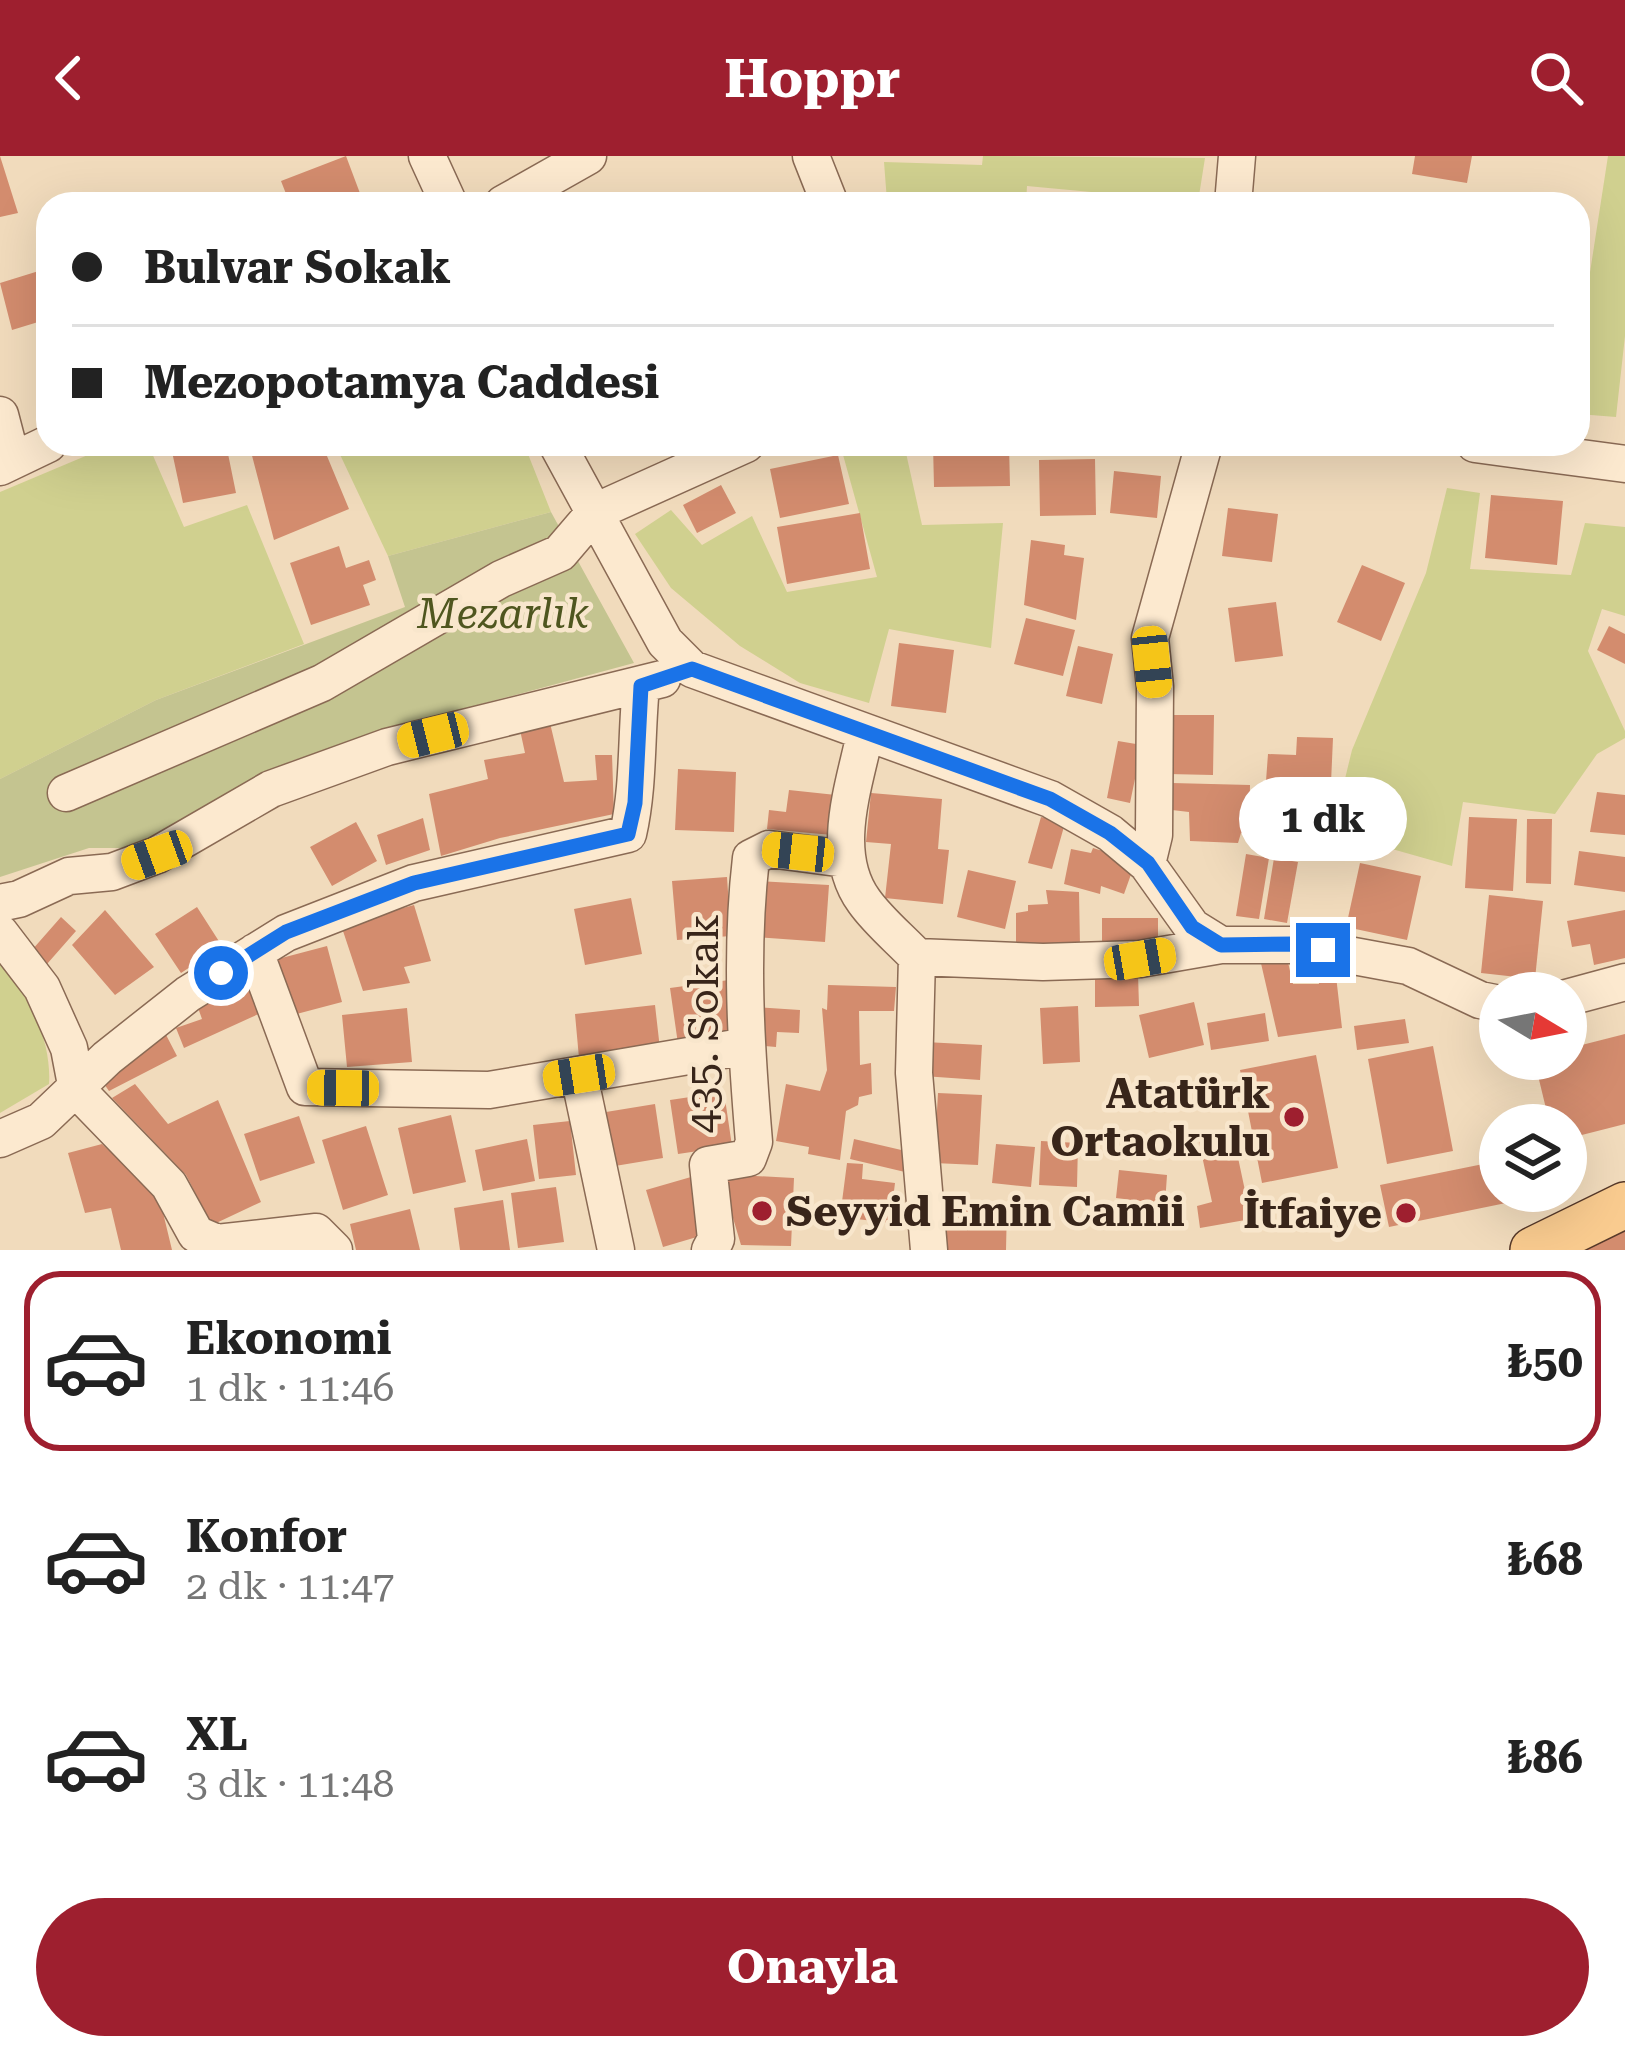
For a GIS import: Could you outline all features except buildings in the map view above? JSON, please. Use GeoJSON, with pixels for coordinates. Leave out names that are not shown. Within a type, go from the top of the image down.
{"type":"FeatureCollection","features":[{"type":"Feature","properties":{"kind":"main road"},"geometry":{"type":"LineString","coordinates":[[1533,1250],[1625,1205]]}},
{"type":"Feature","properties":{"kind":"street"},"geometry":{"type":"LineString","coordinates":[[427,156],[444,192]]}},
{"type":"Feature","properties":{"kind":"street"},"geometry":{"type":"LineString","coordinates":[[524,192],[588,156]]}},
{"type":"Feature","properties":{"kind":"street"},"geometry":{"type":"LineString","coordinates":[[811,156],[825,192]]}},
{"type":"Feature","properties":{"kind":"street"},"geometry":{"type":"LineString","coordinates":[[1234,192],[1238,156]]}},
{"type":"Feature","properties":{"kind":"street"},"geometry":{"type":"LineString","coordinates":[[0,415],[6,464],[36,450]]}},
{"type":"Feature","properties":{"kind":"street"},"geometry":{"type":"LineString","coordinates":[[564,456],[664,642],[692,669],[1050,799],[1110,833],[1148,863],[1192,927],[1221,945]]}},
{"type":"Feature","properties":{"kind":"street"},"geometry":{"type":"LineString","coordinates":[[66,793],[322,683],[501,579],[560,553],[595,512],[719,456]]}},
{"type":"Feature","properties":{"kind":"street"},"geometry":{"type":"LineString","coordinates":[[1148,863],[1154,836],[1155,687],[1150,638],[1201,456]]}},
{"type":"Feature","properties":{"kind":"street"},"geometry":{"type":"LineString","coordinates":[[1565,456],[1625,464]]}},
{"type":"Feature","properties":{"kind":"street"},"geometry":{"type":"LineString","coordinates":[[0,903],[69,876],[112,872],[157,855],[271,789],[387,747],[641,686],[692,669]]}},
{"type":"Feature","properties":{"kind":"street"},"geometry":{"type":"LineString","coordinates":[[0,1139],[41,1121],[107,1058],[188,994],[286,932],[414,883],[628,834],[635,803],[641,686]]}},
{"type":"Feature","properties":{"kind":"street"},"geometry":{"type":"LineString","coordinates":[[865,734],[849,806],[845,859],[864,902],[917,957],[1042,962],[1140,959],[1221,945],[1294,944],[1408,966],[1479,1000]]}},
{"type":"Feature","properties":{"kind":"street","name":"435. Sokak"},"geometry":{"type":"LineString","coordinates":[[710,1250],[716,1239],[707,1165],[748,1158],[754,1142],[744,920],[751,858],[770,849],[845,859]]}},
{"type":"Feature","properties":{"kind":"street"},"geometry":{"type":"LineString","coordinates":[[0,933],[42,988],[69,1048],[77,1090],[169,1185],[196,1234],[218,1243],[316,1232],[334,1250]]}},
{"type":"Feature","properties":{"kind":"street"},"geometry":{"type":"LineString","coordinates":[[255,952],[305,1087],[489,1090],[747,1046]]}},
{"type":"Feature","properties":{"kind":"street"},"geometry":{"type":"LineString","coordinates":[[917,957],[914,1073],[929,1250]]}},
{"type":"Feature","properties":{"kind":"street"},"geometry":{"type":"LineString","coordinates":[[1587,992],[1625,982]]}},
{"type":"Feature","properties":{"kind":"street"},"geometry":{"type":"LineString","coordinates":[[579,1075],[616,1250]]}},
{"type":"Feature","properties":{"kind":"green space"},"geometry":{"type":"Polygon","coordinates":[[[983,156],[1205,158],[1200,192],[1091,192],[1027,186],[1027,192],[886,192],[884,162],[982,165],[983,156]]]}},
{"type":"Feature","properties":{"kind":"green space"},"geometry":{"type":"Polygon","coordinates":[[[1608,156],[1625,156],[1625,336],[1616,417],[1590,415],[1590,272],[1608,156]]]}},
{"type":"Feature","properties":{"kind":"green space"},"geometry":{"type":"Polygon","coordinates":[[[86,456],[153,456],[184,527],[247,505],[304,644],[156,700],[0,779],[0,492],[86,456]]]}},
{"type":"Feature","properties":{"kind":"green space"},"geometry":{"type":"Polygon","coordinates":[[[341,456],[529,456],[551,512],[388,556],[341,456]]]}},
{"type":"Feature","properties":{"kind":"green space"},"geometry":{"type":"Polygon","coordinates":[[[843,456],[907,456],[922,525],[1003,523],[991,648],[889,629],[869,703],[800,683],[740,646],[671,588],[635,534],[671,510],[702,545],[752,516],[787,592],[877,577],[843,456]]]}},
{"type":"Feature","properties":{"kind":"green space"},"geometry":{"type":"Polygon","coordinates":[[[1447,488],[1480,493],[1470,569],[1571,575],[1585,523],[1625,527],[1625,616],[1602,609],[1588,651],[1625,738],[1597,754],[1555,814],[1463,802],[1452,866],[1332,832],[1352,750],[1426,573],[1447,488]]]}},
{"type":"Feature","properties":{"kind":"green space","name":"Mezarlık"},"geometry":{"type":"Polygon","coordinates":[[[551,512],[634,663],[291,761],[131,848],[89,848],[0,877],[0,779],[156,700],[405,607],[388,556],[551,512]]]}},
{"type":"Feature","properties":{"kind":"green space"},"geometry":{"type":"Polygon","coordinates":[[[0,958],[36,1017],[47,1051],[49,1084],[0,1113],[0,958]]]}},
{"type":"Feature","properties":{"kind":"place","name":"Atatürk Ortaokulu"},"geometry":{"type":"Point","coordinates":[1294,1117]}},
{"type":"Feature","properties":{"kind":"place","name":"Seyyid Emin Camii"},"geometry":{"type":"Point","coordinates":[762,1211]}},
{"type":"Feature","properties":{"kind":"place","name":"İtfaiye"},"geometry":{"type":"Point","coordinates":[1406,1213]}},
{"type":"Feature","properties":{"kind":"route"},"geometry":{"type":"LineString","coordinates":[[221,973],[286,932],[414,883],[628,834],[635,803],[641,686],[692,669],[1050,799],[1110,833],[1148,863],[1192,927],[1221,945],[1294,944],[1323,950]]}}]}
